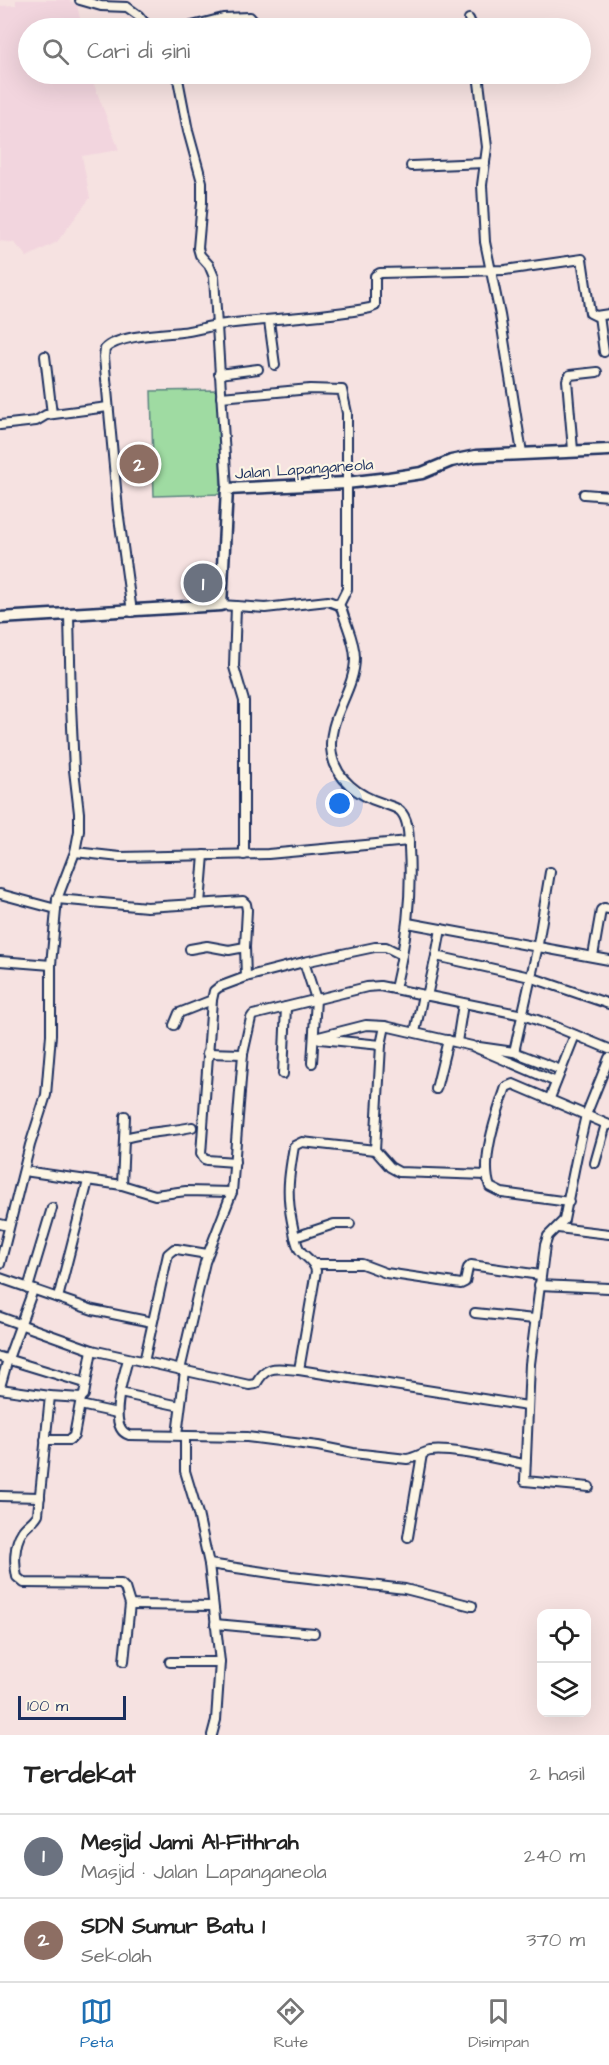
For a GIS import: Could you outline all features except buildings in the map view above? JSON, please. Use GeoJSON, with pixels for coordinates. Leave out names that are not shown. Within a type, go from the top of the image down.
{"type":"FeatureCollection","features":[{"type":"Feature","properties":{"kind":"street"},"geometry":{"type":"LineString","coordinates":[[80,0],[101,6],[127,7],[141,18]]}},
{"type":"Feature","properties":{"kind":"street"},"geometry":{"type":"LineString","coordinates":[[223,18],[251,18]]}},
{"type":"Feature","properties":{"kind":"street"},"geometry":{"type":"LineString","coordinates":[[179,84],[188,131],[202,182],[198,248],[214,277],[227,489]]}},
{"type":"Feature","properties":{"kind":"street"},"geometry":{"type":"LineString","coordinates":[[479,84],[487,147],[482,185],[485,242],[500,315],[522,453]]}},
{"type":"Feature","properties":{"kind":"street"},"geometry":{"type":"LineString","coordinates":[[411,166],[484,163]]}},
{"type":"Feature","properties":{"kind":"street"},"geometry":{"type":"LineString","coordinates":[[132,612],[118,510],[108,407],[104,352],[107,346],[130,339],[218,325],[269,321],[373,307],[376,303],[375,276],[380,273],[527,268],[582,259],[590,312],[592,315],[599,316],[609,314]]}},
{"type":"Feature","properties":{"kind":"street"},"geometry":{"type":"LineString","coordinates":[[599,316],[604,352]]}},
{"type":"Feature","properties":{"kind":"street"},"geometry":{"type":"LineString","coordinates":[[269,321],[275,365]]}},
{"type":"Feature","properties":{"kind":"street"},"geometry":{"type":"LineString","coordinates":[[45,356],[52,414]]}},
{"type":"Feature","properties":{"kind":"street"},"geometry":{"type":"LineString","coordinates":[[219,374],[258,369]]}},
{"type":"Feature","properties":{"kind":"street"},"geometry":{"type":"LineString","coordinates":[[573,450],[567,380],[570,375],[597,372]]}},
{"type":"Feature","properties":{"kind":"street"},"geometry":{"type":"LineString","coordinates":[[221,397],[310,389],[342,390],[347,413],[348,589],[339,605]]}},
{"type":"Feature","properties":{"kind":"street"},"geometry":{"type":"LineString","coordinates":[[0,425],[36,421],[52,414],[108,407]]}},
{"type":"Feature","properties":{"kind":"street","name":"Jalan Lapanganeola"},"geometry":{"type":"LineString","coordinates":[[221,605],[227,489],[346,483],[422,473],[452,461],[476,456],[609,450]]}},
{"type":"Feature","properties":{"kind":"street"},"geometry":{"type":"LineString","coordinates":[[584,494],[609,496]]}},
{"type":"Feature","properties":{"kind":"street"},"geometry":{"type":"LineString","coordinates":[[0,618],[221,605],[276,608],[328,601],[339,605],[355,658],[352,674],[334,726],[332,748],[336,768],[355,790],[401,811],[406,821],[409,841],[411,880],[408,923],[395,989]]}},
{"type":"Feature","properties":{"kind":"street"},"geometry":{"type":"LineString","coordinates":[[236,606],[234,667],[244,701],[244,855]]}},
{"type":"Feature","properties":{"kind":"street"},"geometry":{"type":"LineString","coordinates":[[0,1264],[46,1095],[51,1035],[51,966],[57,899],[75,852],[79,831],[80,813],[72,735],[69,615]]}},
{"type":"Feature","properties":{"kind":"street"},"geometry":{"type":"LineString","coordinates":[[75,852],[120,857],[244,855],[315,851],[409,841]]}},
{"type":"Feature","properties":{"kind":"street"},"geometry":{"type":"LineString","coordinates":[[200,903],[204,855]]}},
{"type":"Feature","properties":{"kind":"street"},"geometry":{"type":"LineString","coordinates":[[514,1052],[524,1015],[550,872]]}},
{"type":"Feature","properties":{"kind":"street"},"geometry":{"type":"LineString","coordinates":[[0,894],[56,909]]}},
{"type":"Feature","properties":{"kind":"street"},"geometry":{"type":"LineString","coordinates":[[57,899],[147,907],[245,902],[247,910],[246,977]]}},
{"type":"Feature","properties":{"kind":"street"},"geometry":{"type":"LineString","coordinates":[[593,956],[601,910],[609,909]]}},
{"type":"Feature","properties":{"kind":"street"},"geometry":{"type":"LineString","coordinates":[[408,923],[609,960]]}},
{"type":"Feature","properties":{"kind":"street"},"geometry":{"type":"LineString","coordinates":[[415,1032],[441,929]]}},
{"type":"Feature","properties":{"kind":"street"},"geometry":{"type":"LineString","coordinates":[[190,949],[207,946],[229,950],[245,947]]}},
{"type":"Feature","properties":{"kind":"street"},"geometry":{"type":"LineString","coordinates":[[235,1162],[207,1160],[201,1154],[207,1053],[212,1000],[216,989],[246,977],[375,947],[386,947],[402,955]]}},
{"type":"Feature","properties":{"kind":"street"},"geometry":{"type":"LineString","coordinates":[[436,956],[530,977],[609,1004]]}},
{"type":"Feature","properties":{"kind":"street"},"geometry":{"type":"LineString","coordinates":[[0,961],[51,966]]}},
{"type":"Feature","properties":{"kind":"street"},"geometry":{"type":"LineString","coordinates":[[304,962],[316,999],[312,1064]]}},
{"type":"Feature","properties":{"kind":"street"},"geometry":{"type":"LineString","coordinates":[[212,1735],[216,1720],[220,1662],[209,1564],[198,1514],[185,1471],[180,1406],[183,1371],[207,1254],[232,1192],[243,1054],[253,1016],[374,986],[524,1015],[609,1049]]}},
{"type":"Feature","properties":{"kind":"street"},"geometry":{"type":"LineString","coordinates":[[174,1025],[179,1013],[212,1000]]}},
{"type":"Feature","properties":{"kind":"street"},"geometry":{"type":"LineString","coordinates":[[457,1042],[463,1004]]}},
{"type":"Feature","properties":{"kind":"street"},"geometry":{"type":"LineString","coordinates":[[283,1074],[286,1007]]}},
{"type":"Feature","properties":{"kind":"street"},"geometry":{"type":"LineString","coordinates":[[315,1038],[360,1026],[385,1026],[472,1046],[514,1052],[561,1070]]}},
{"type":"Feature","properties":{"kind":"street"},"geometry":{"type":"LineString","coordinates":[[375,1150],[381,1045],[385,1026]]}},
{"type":"Feature","properties":{"kind":"street"},"geometry":{"type":"LineString","coordinates":[[550,1098],[574,1035]]}},
{"type":"Feature","properties":{"kind":"street"},"geometry":{"type":"LineString","coordinates":[[315,1038],[381,1045]]}},
{"type":"Feature","properties":{"kind":"street"},"geometry":{"type":"LineString","coordinates":[[436,1089],[447,1040]]}},
{"type":"Feature","properties":{"kind":"street"},"geometry":{"type":"LineString","coordinates":[[472,1046],[555,1082]]}},
{"type":"Feature","properties":{"kind":"street"},"geometry":{"type":"LineString","coordinates":[[207,1053],[243,1054]]}},
{"type":"Feature","properties":{"kind":"street"},"geometry":{"type":"LineString","coordinates":[[588,1487],[527,1482],[524,1479],[527,1406],[534,1319],[546,1240],[564,1220],[586,1115],[609,1058]]}},
{"type":"Feature","properties":{"kind":"street"},"geometry":{"type":"LineString","coordinates":[[569,1202],[495,1192],[490,1187],[487,1175],[494,1124],[506,1087],[513,1084],[550,1098],[608,1125],[595,1163]]}},
{"type":"Feature","properties":{"kind":"street"},"geometry":{"type":"LineString","coordinates":[[598,1085],[609,1089]]}},
{"type":"Feature","properties":{"kind":"street"},"geometry":{"type":"LineString","coordinates":[[122,1185],[125,1116]]}},
{"type":"Feature","properties":{"kind":"street"},"geometry":{"type":"LineString","coordinates":[[125,1138],[142,1132],[174,1131],[192,1127]]}},
{"type":"Feature","properties":{"kind":"street"},"geometry":{"type":"LineString","coordinates":[[298,1371],[316,1277],[315,1264],[300,1250],[295,1237],[287,1197],[294,1146],[302,1142],[375,1150],[390,1167],[399,1172],[487,1175]]}},
{"type":"Feature","properties":{"kind":"street"},"geometry":{"type":"LineString","coordinates":[[24,1170],[122,1185],[155,1195],[186,1191],[232,1192]]}},
{"type":"Feature","properties":{"kind":"street"},"geometry":{"type":"LineString","coordinates":[[58,1298],[77,1232],[88,1181]]}},
{"type":"Feature","properties":{"kind":"street"},"geometry":{"type":"LineString","coordinates":[[52,1208],[21,1325],[4,1358],[0,1388],[80,1402],[117,1413]]}},
{"type":"Feature","properties":{"kind":"street"},"geometry":{"type":"LineString","coordinates":[[0,1224],[9,1226]]}},
{"type":"Feature","properties":{"kind":"street"},"geometry":{"type":"LineString","coordinates":[[295,1237],[337,1224],[350,1224]]}},
{"type":"Feature","properties":{"kind":"street"},"geometry":{"type":"LineString","coordinates":[[558,1228],[609,1234]]}},
{"type":"Feature","properties":{"kind":"street"},"geometry":{"type":"LineString","coordinates":[[144,1362],[168,1254],[177,1249],[207,1254]]}},
{"type":"Feature","properties":{"kind":"street"},"geometry":{"type":"LineString","coordinates":[[315,1264],[362,1264],[386,1273],[461,1284],[465,1282],[468,1268],[471,1265],[540,1275]]}},
{"type":"Feature","properties":{"kind":"street"},"geometry":{"type":"LineString","coordinates":[[0,1278],[112,1315],[152,1322]]}},
{"type":"Feature","properties":{"kind":"street"},"geometry":{"type":"LineString","coordinates":[[539,1285],[609,1288]]}},
{"type":"Feature","properties":{"kind":"street"},"geometry":{"type":"LineString","coordinates":[[475,1313],[534,1319]]}},
{"type":"Feature","properties":{"kind":"street"},"geometry":{"type":"LineString","coordinates":[[0,1317],[92,1350],[251,1386],[256,1384],[261,1374],[268,1370],[298,1371],[527,1406]]}},
{"type":"Feature","properties":{"kind":"street"},"geometry":{"type":"LineString","coordinates":[[45,1440],[69,1440],[74,1436],[92,1350]]}},
{"type":"Feature","properties":{"kind":"street"},"geometry":{"type":"LineString","coordinates":[[4,1358],[85,1383]]}},
{"type":"Feature","properties":{"kind":"street"},"geometry":{"type":"LineString","coordinates":[[128,1359],[117,1413],[118,1423],[124,1434],[247,1437],[407,1459],[429,1451],[449,1452],[525,1464]]}},
{"type":"Feature","properties":{"kind":"street"},"geometry":{"type":"LineString","coordinates":[[120,1394],[180,1406]]}},
{"type":"Feature","properties":{"kind":"street"},"geometry":{"type":"LineString","coordinates":[[50,1396],[38,1514],[25,1528],[18,1541],[16,1572],[21,1581],[37,1584],[121,1584],[125,1588],[130,1604],[124,1661]]}},
{"type":"Feature","properties":{"kind":"street"},"geometry":{"type":"LineString","coordinates":[[408,1537],[422,1454]]}},
{"type":"Feature","properties":{"kind":"street"},"geometry":{"type":"LineString","coordinates":[[0,1496],[40,1497]]}},
{"type":"Feature","properties":{"kind":"street"},"geometry":{"type":"LineString","coordinates":[[209,1564],[291,1576],[405,1588],[472,1606]]}},
{"type":"Feature","properties":{"kind":"street"},"geometry":{"type":"LineString","coordinates":[[130,1604],[213,1606]]}},
{"type":"Feature","properties":{"kind":"street"},"geometry":{"type":"LineString","coordinates":[[216,1624],[314,1633]]}},
{"type":"Feature","properties":{"kind":"street"},"geometry":{"type":"LineString","coordinates":[[170,1662],[220,1662]]}},
{"type":"Feature","properties":{"kind":"shaded area"},"geometry":{"type":"Polygon","coordinates":[[[16,0],[68,0],[77,5],[80,18],[18,18],[18,84],[94,84],[119,150],[82,156],[90,198],[57,242],[27,257],[15,243],[0,241],[0,6],[16,5],[16,0]]]}},
{"type":"Feature","properties":{"kind":"green space"},"geometry":{"type":"Polygon","coordinates":[[[218,390],[221,494],[154,496],[151,391],[218,390]]]}},
{"type":"Feature","properties":{"kind":"place","name":"SDN Sumur Batu 1"},"geometry":{"type":"Point","coordinates":[139,464]}},
{"type":"Feature","properties":{"kind":"place","name":"Mesjid Jami Al-Fithrah"},"geometry":{"type":"Point","coordinates":[203,583]}}]}
